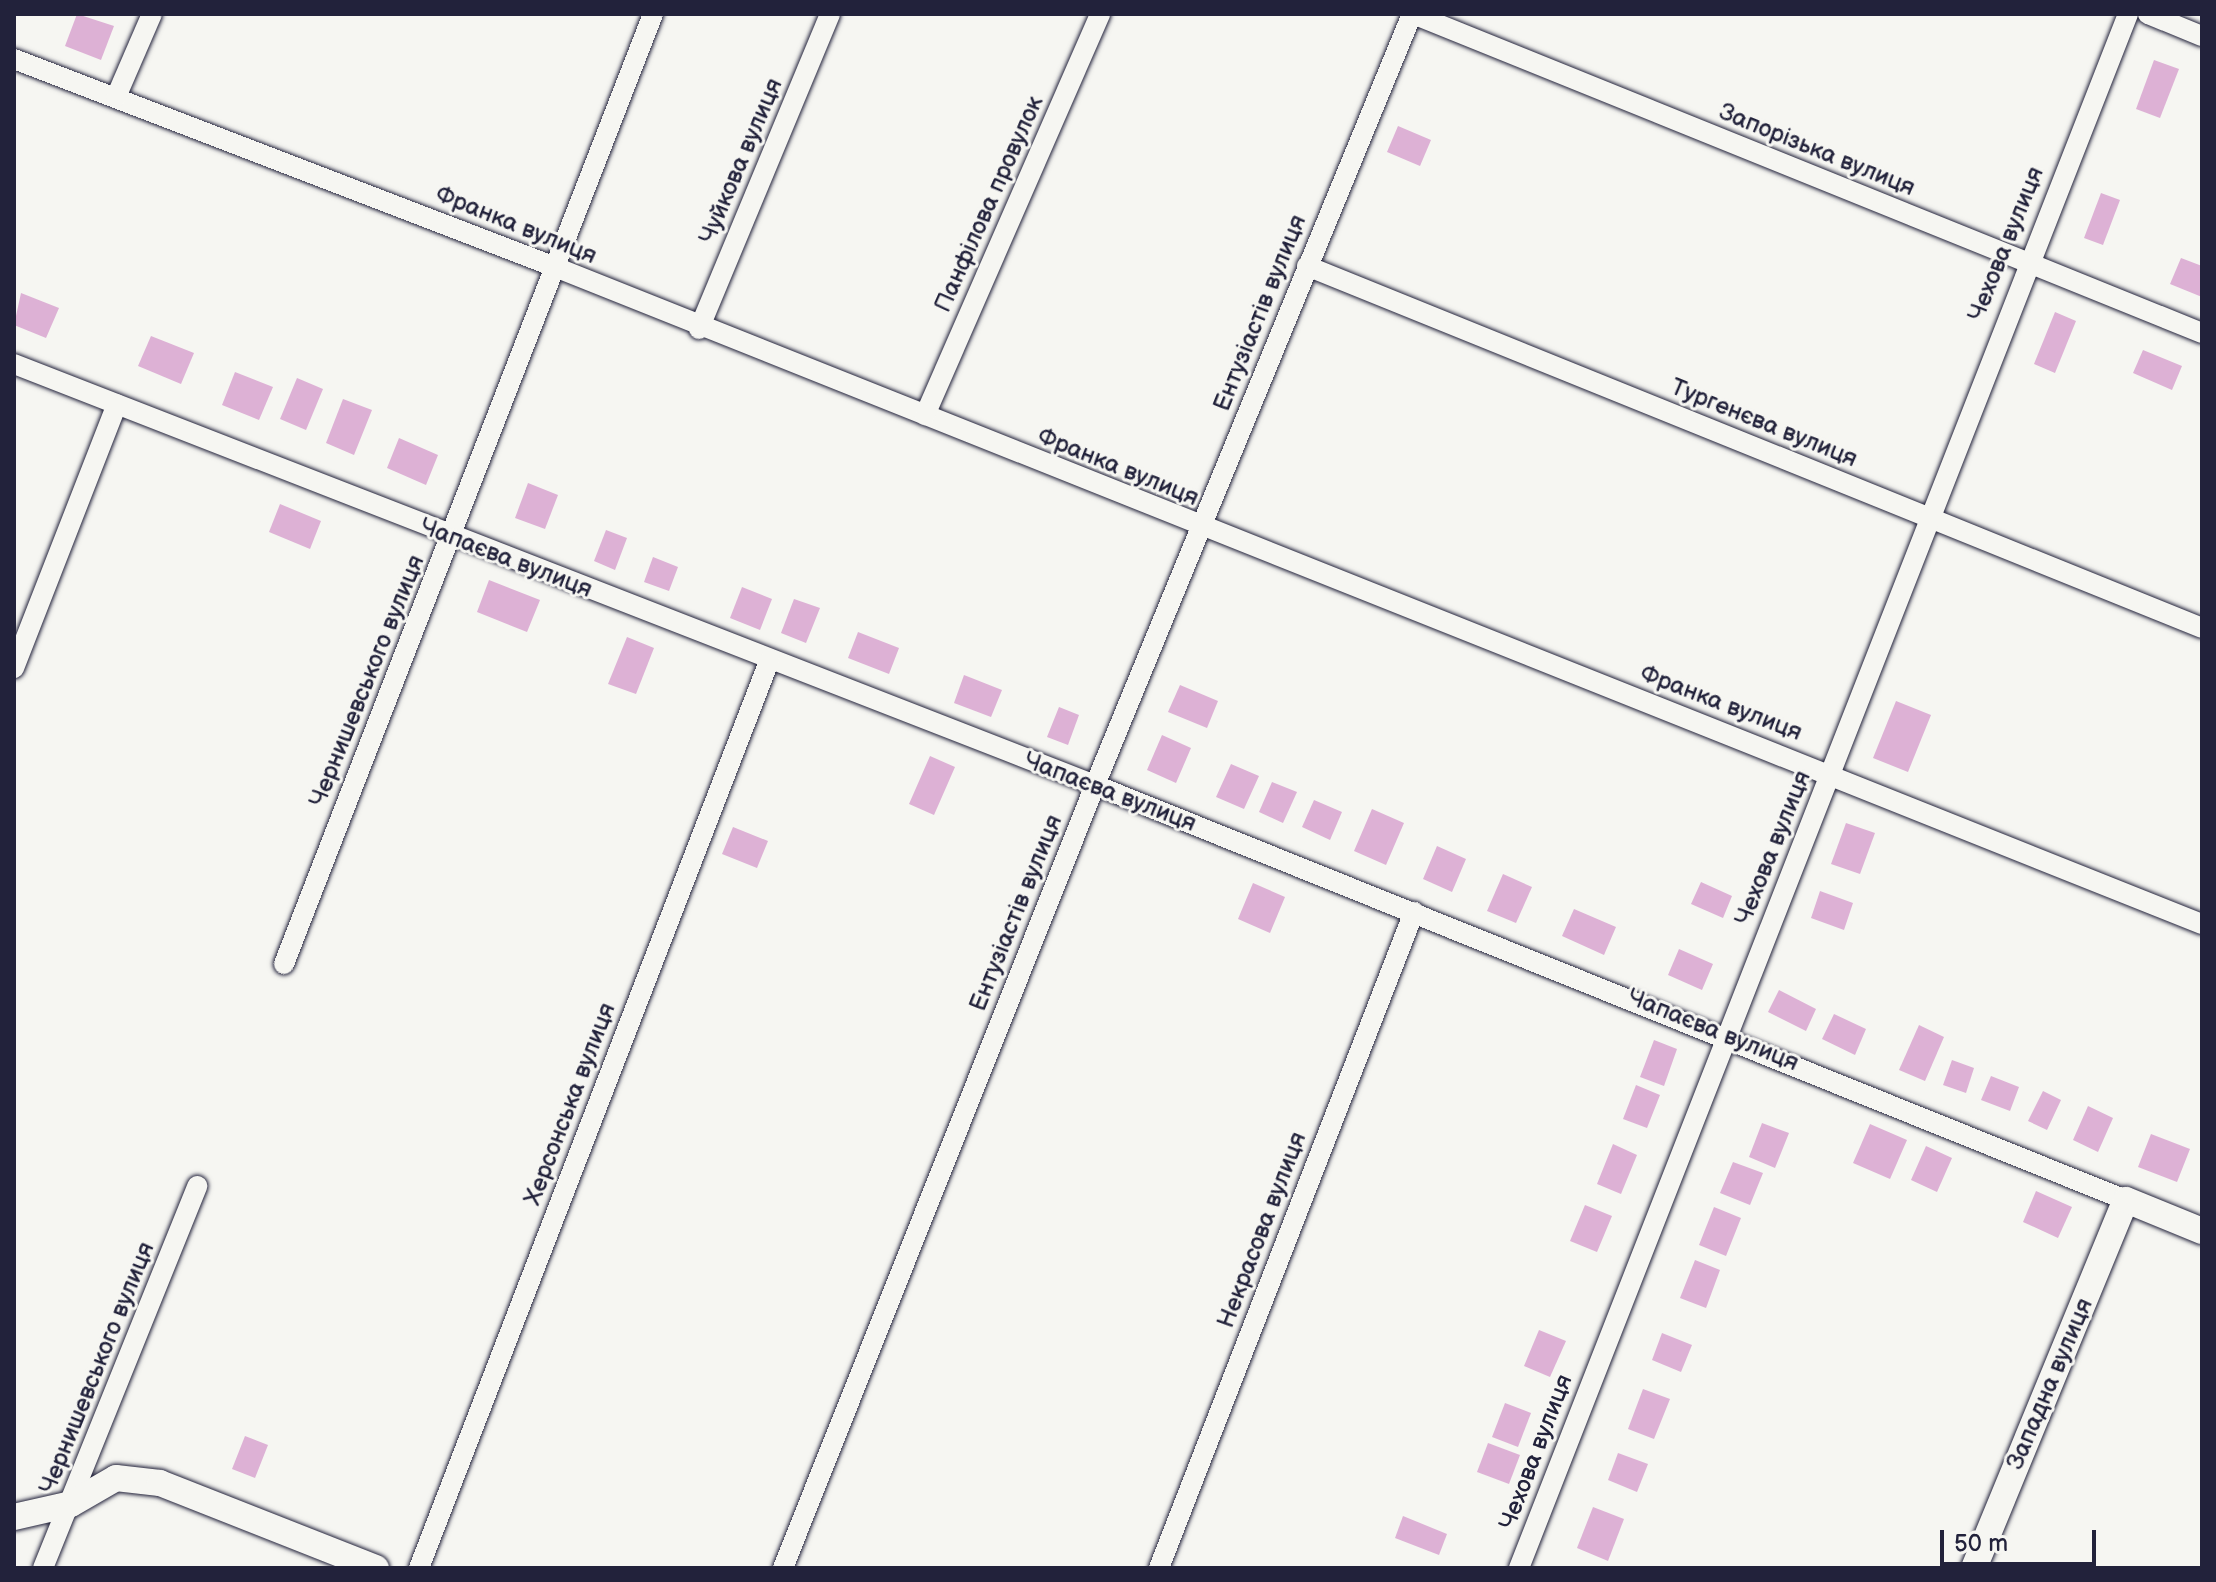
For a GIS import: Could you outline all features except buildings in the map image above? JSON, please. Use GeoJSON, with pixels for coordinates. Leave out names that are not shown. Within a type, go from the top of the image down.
{"type":"FeatureCollection","features":[{"type":"Feature","properties":{"kind":"street"},"geometry":{"type":"LineString","coordinates":[[116,97],[152,14]]}},
{"type":"Feature","properties":{"kind":"street","name":"Чернишевського вулиця"},"geometry":{"type":"LineString","coordinates":[[284,964],[653,14]]}},
{"type":"Feature","properties":{"kind":"street","name":"Чуйкова вулиця"},"geometry":{"type":"LineString","coordinates":[[699,329],[830,14]]}},
{"type":"Feature","properties":{"kind":"street","name":"Панфілова провулок"},"geometry":{"type":"LineString","coordinates":[[925,415],[1100,14]]}},
{"type":"Feature","properties":{"kind":"street","name":"Запорізька вулиця"},"geometry":{"type":"LineString","coordinates":[[1413,14],[2202,333]]}},
{"type":"Feature","properties":{"kind":"street","name":"Ентузіастів вулиця"},"geometry":{"type":"LineString","coordinates":[[783,1568],[1095,785],[1413,14]]}},
{"type":"Feature","properties":{"kind":"street","name":"Чехова вулиця"},"geometry":{"type":"LineString","coordinates":[[1519,1568],[1724,1034],[1831,774],[2026,262],[2128,14]]}},
{"type":"Feature","properties":{"kind":"street"},"geometry":{"type":"LineString","coordinates":[[2148,14],[2202,36]]}},
{"type":"Feature","properties":{"kind":"street","name":"Франка вулиця"},"geometry":{"type":"LineString","coordinates":[[14,59],[555,267],[699,329],[925,415],[1200,529],[1831,774],[2202,924]]}},
{"type":"Feature","properties":{"kind":"street","name":"Тургенєва вулиця"},"geometry":{"type":"LineString","coordinates":[[1307,266],[2202,628]]}},
{"type":"Feature","properties":{"kind":"street","name":"Чапаєва вулиця"},"geometry":{"type":"LineString","coordinates":[[14,364],[1724,1034],[2202,1231]]}},
{"type":"Feature","properties":{"kind":"street"},"geometry":{"type":"LineString","coordinates":[[14,668],[117,404]]}},
{"type":"Feature","properties":{"kind":"street","name":"Херсонська вулиця"},"geometry":{"type":"LineString","coordinates":[[419,1568],[770,659]]}},
{"type":"Feature","properties":{"kind":"street","name":"Некрасова вулиця"},"geometry":{"type":"LineString","coordinates":[[1159,1568],[1414,912]]}},
{"type":"Feature","properties":{"kind":"street","name":"Чернишевського вулиця"},"geometry":{"type":"LineString","coordinates":[[43,1568],[197,1186]]}},
{"type":"Feature","properties":{"kind":"street","name":"Западна вулиця"},"geometry":{"type":"LineString","coordinates":[[1974,1568],[2126,1200]]}},
{"type":"Feature","properties":{"kind":"street"},"geometry":{"type":"LineString","coordinates":[[14,1517],[71,1504],[116,1478],[160,1483],[376,1568]]}}]}
